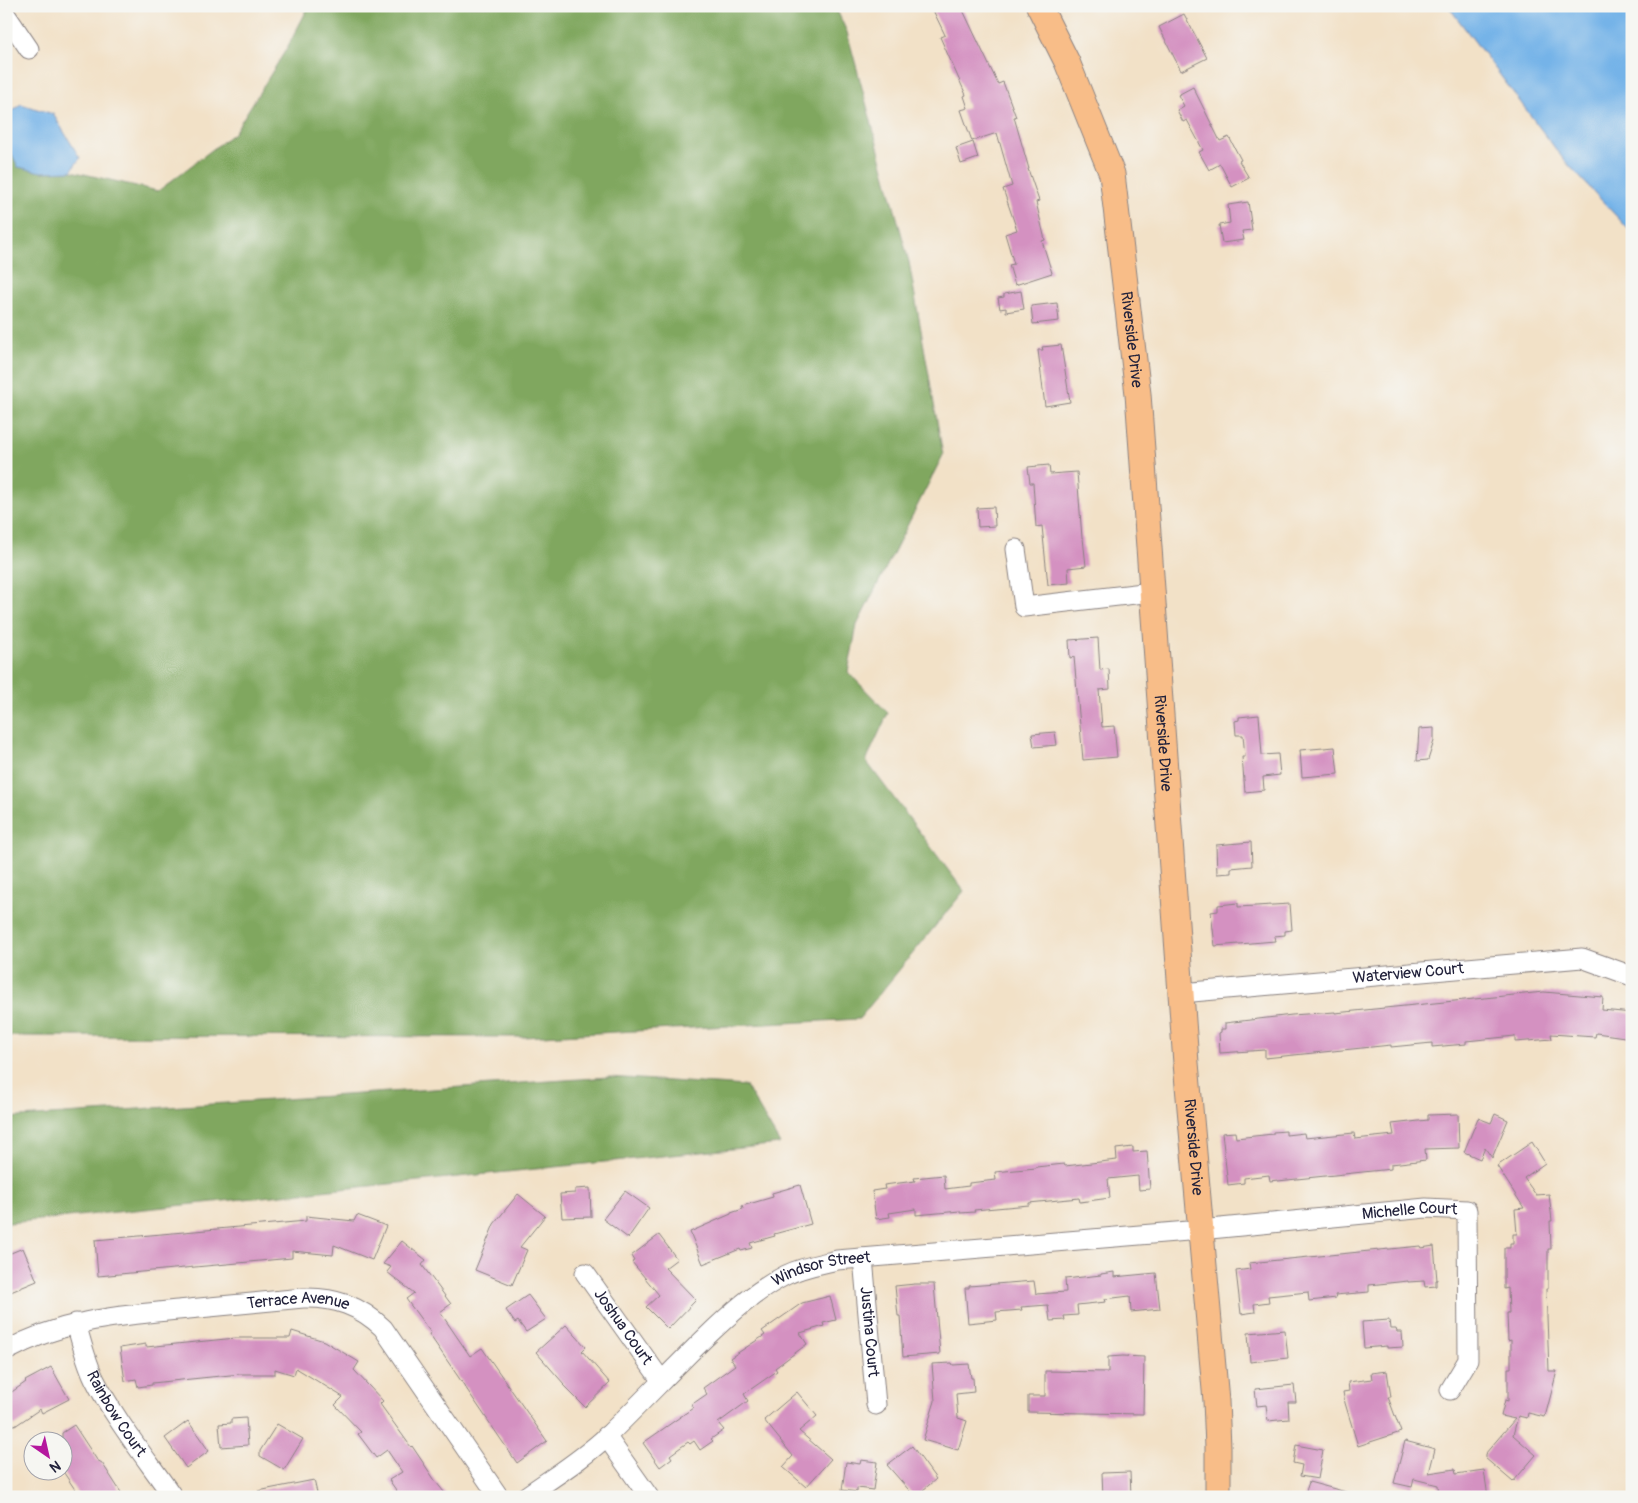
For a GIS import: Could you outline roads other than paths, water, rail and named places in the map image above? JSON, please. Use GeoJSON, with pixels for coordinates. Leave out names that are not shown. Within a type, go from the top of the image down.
{"type":"FeatureCollection","features":[{"type":"Feature","properties":{"kind":"main road","name":"Riverside Drive"},"geometry":{"type":"LineString","coordinates":[[1039,6],[1067,62],[1112,174],[1138,394],[1181,993],[1216,1401],[1218,1497]]}},
{"type":"Feature","properties":{"kind":"street"},"geometry":{"type":"LineString","coordinates":[[6,15],[29,49]]}},
{"type":"Feature","properties":{"kind":"street"},"geometry":{"type":"LineString","coordinates":[[1016,549],[1024,606],[1152,592]]}},
{"type":"Feature","properties":{"kind":"street","name":"Waterview Court"},"geometry":{"type":"LineString","coordinates":[[1181,993],[1582,958],[1632,976]]}},
{"type":"Feature","properties":{"kind":"street","name":"Michelle Court"},"geometry":{"type":"LineString","coordinates":[[1200,1230],[1426,1208],[1467,1210],[1468,1360],[1450,1390]]}},
{"type":"Feature","properties":{"kind":"street","name":"Windsor Street"},"geometry":{"type":"LineString","coordinates":[[525,1497],[583,1456],[606,1436],[661,1380],[740,1306],[765,1287],[788,1274],[812,1265],[837,1260],[1200,1230]]}},
{"type":"Feature","properties":{"kind":"street","name":"Justina Court"},"geometry":{"type":"LineString","coordinates":[[863,1258],[876,1405]]}},
{"type":"Feature","properties":{"kind":"street","name":"Joshua Court"},"geometry":{"type":"LineString","coordinates":[[585,1273],[661,1380]]}},
{"type":"Feature","properties":{"kind":"street","name":"Terrace Avenue"},"geometry":{"type":"LineString","coordinates":[[6,1351],[24,1341],[64,1326],[106,1317],[318,1297],[347,1303],[360,1310],[383,1328],[499,1497]]}},
{"type":"Feature","properties":{"kind":"street","name":"Rainbow Court"},"geometry":{"type":"LineString","coordinates":[[76,1323],[82,1347],[94,1377],[109,1405],[172,1497]]}},
{"type":"Feature","properties":{"kind":"street"},"geometry":{"type":"LineString","coordinates":[[606,1436],[649,1497]]}},
{"type":"Feature","properties":{"kind":"water"},"geometry":{"type":"Polygon","coordinates":[[[1448,6],[1632,6],[1632,233],[1564,160],[1448,6]]]}},
{"type":"Feature","properties":{"kind":"water"},"geometry":{"type":"Polygon","coordinates":[[[21,104],[53,114],[80,158],[71,171],[41,172],[18,167],[8,146],[6,116],[21,104]]]}}]}
